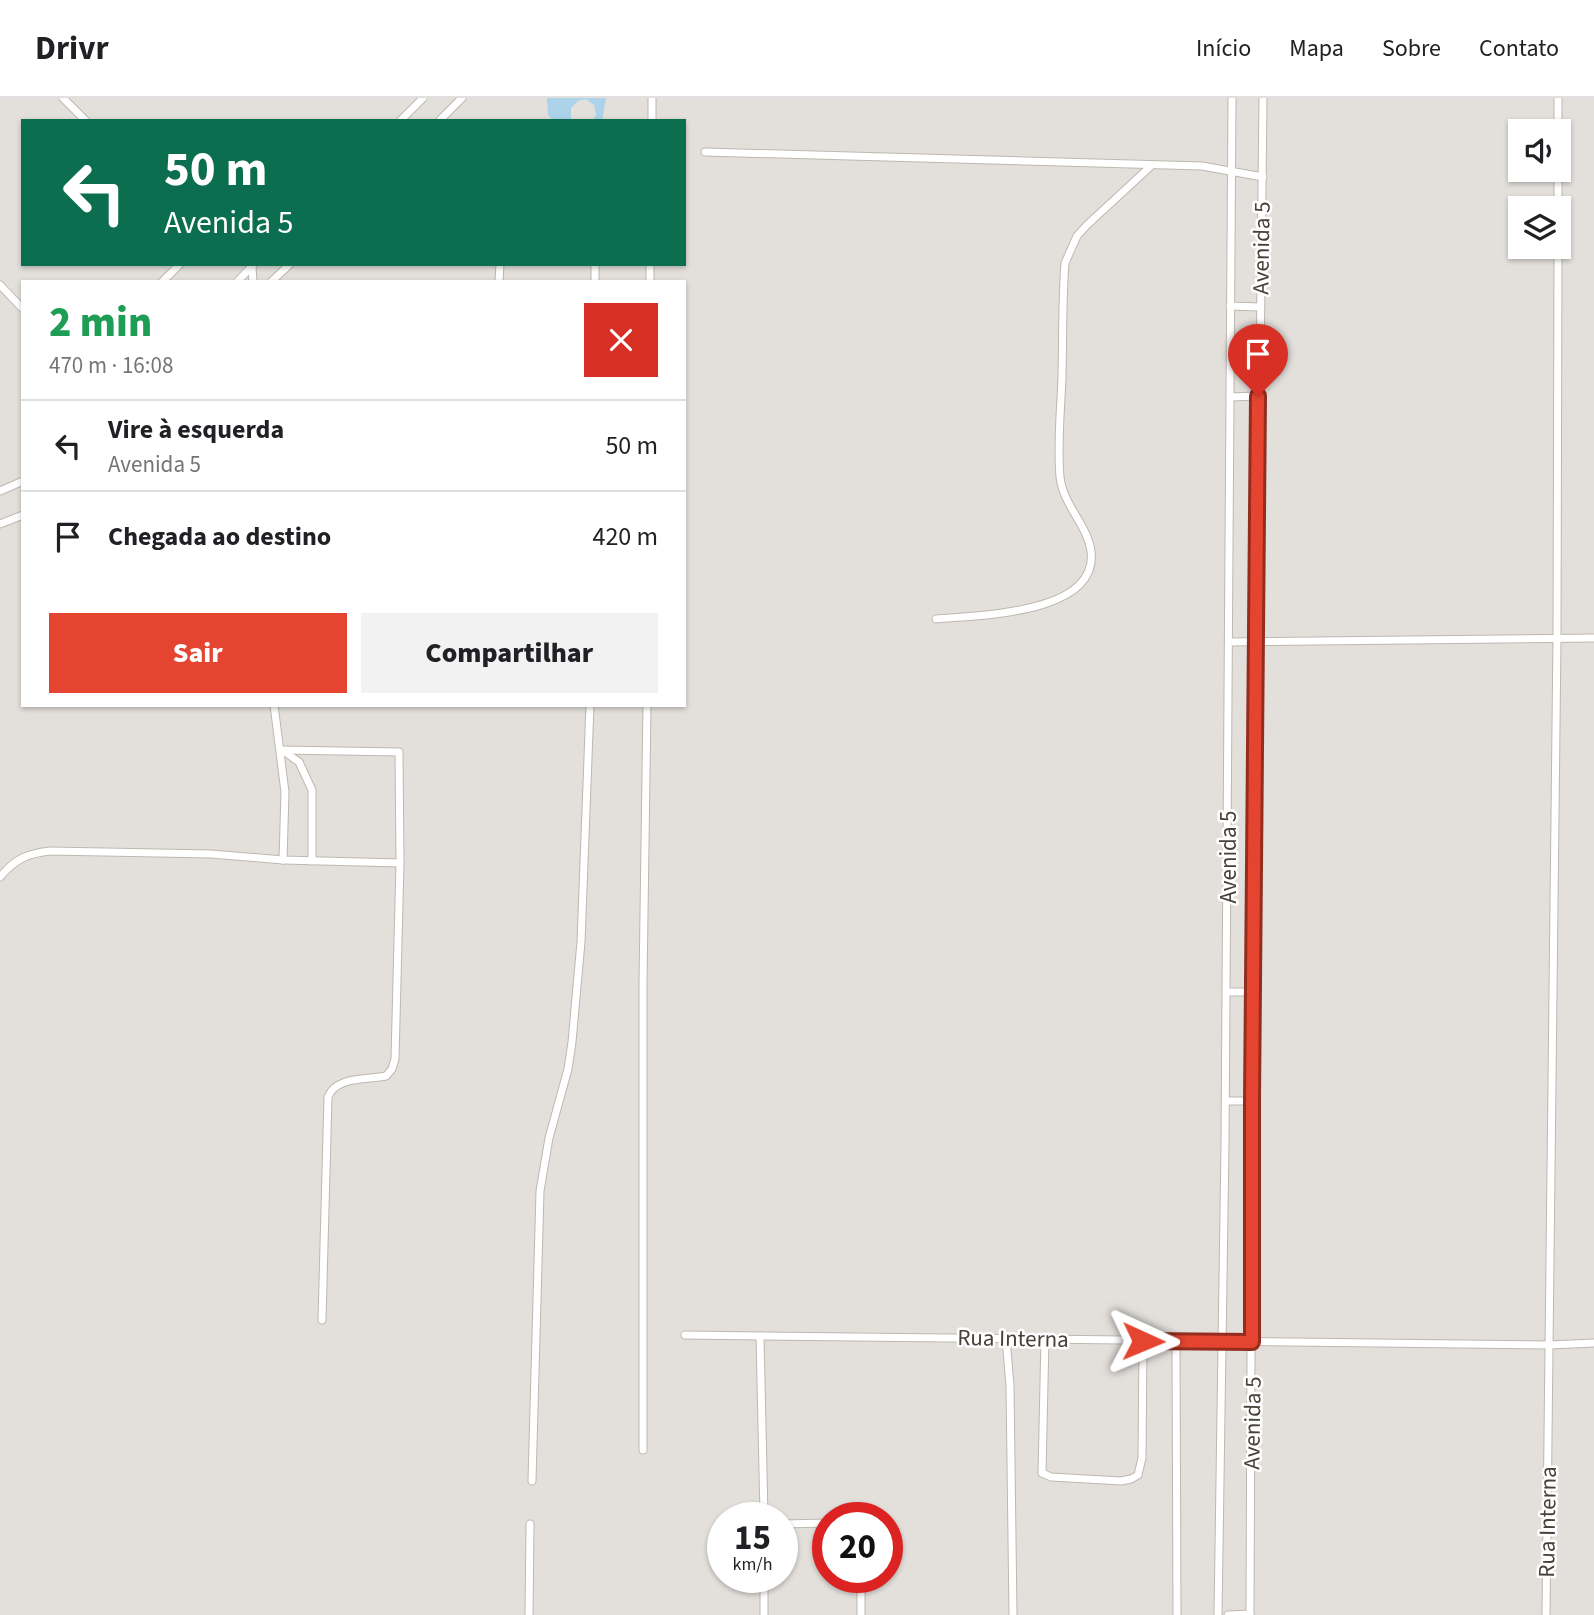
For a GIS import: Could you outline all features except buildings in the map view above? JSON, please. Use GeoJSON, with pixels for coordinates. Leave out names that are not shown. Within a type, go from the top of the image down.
{"type":"FeatureCollection","features":[{"type":"Feature","properties":{"kind":"lane"},"geometry":{"type":"LineString","coordinates":[[63,98],[84,119]]}},
{"type":"Feature","properties":{"kind":"lane"},"geometry":{"type":"LineString","coordinates":[[402,119],[423,98]]}},
{"type":"Feature","properties":{"kind":"lane"},"geometry":{"type":"LineString","coordinates":[[441,119],[462,98]]}},
{"type":"Feature","properties":{"kind":"lane"},"geometry":{"type":"LineString","coordinates":[[652,98],[652,119]]}},
{"type":"Feature","properties":{"kind":"lane","name":"Avenida 5"},"geometry":{"type":"LineString","coordinates":[[1218,1615],[1226,1101],[1232,98]]}},
{"type":"Feature","properties":{"kind":"lane","name":"Avenida 5"},"geometry":{"type":"LineString","coordinates":[[1250,1614],[1258,396],[1263,98]]}},
{"type":"Feature","properties":{"kind":"lane"},"geometry":{"type":"LineString","coordinates":[[1558,119],[1559,98]]}},
{"type":"Feature","properties":{"kind":"lane"},"geometry":{"type":"LineString","coordinates":[[705,152],[1202,166],[1263,177]]}},
{"type":"Feature","properties":{"kind":"lane"},"geometry":{"type":"LineString","coordinates":[[936,619],[1039,607],[1068,594],[1088,570],[1091,551],[1088,539],[1064,496],[1058,452],[1065,263],[1077,236],[1152,164]]}},
{"type":"Feature","properties":{"kind":"lane"},"geometry":{"type":"LineString","coordinates":[[1550,1345],[1558,259]]}},
{"type":"Feature","properties":{"kind":"lane"},"geometry":{"type":"LineString","coordinates":[[164,280],[178,266]]}},
{"type":"Feature","properties":{"kind":"lane"},"geometry":{"type":"LineString","coordinates":[[239,280],[253,266]]}},
{"type":"Feature","properties":{"kind":"lane"},"geometry":{"type":"LineString","coordinates":[[273,280],[288,266]]}},
{"type":"Feature","properties":{"kind":"lane"},"geometry":{"type":"LineString","coordinates":[[0,285],[21,307]]}},
{"type":"Feature","properties":{"kind":"lane"},"geometry":{"type":"LineString","coordinates":[[1230,306],[1260,307]]}},
{"type":"Feature","properties":{"kind":"lane"},"geometry":{"type":"LineString","coordinates":[[1230,397],[1258,396]]}},
{"type":"Feature","properties":{"kind":"lane"},"geometry":{"type":"LineString","coordinates":[[0,491],[21,482]]}},
{"type":"Feature","properties":{"kind":"lane"},"geometry":{"type":"LineString","coordinates":[[0,524],[21,516]]}},
{"type":"Feature","properties":{"kind":"lane"},"geometry":{"type":"LineString","coordinates":[[1229,642],[1594,638]]}},
{"type":"Feature","properties":{"kind":"lane"},"geometry":{"type":"LineString","coordinates":[[274,707],[285,792],[283,860]]}},
{"type":"Feature","properties":{"kind":"lane"},"geometry":{"type":"LineString","coordinates":[[532,1481],[540,1191],[549,1138],[568,1069],[572,1042],[581,943],[590,707]]}},
{"type":"Feature","properties":{"kind":"lane"},"geometry":{"type":"LineString","coordinates":[[643,1450],[643,1011],[647,707]]}},
{"type":"Feature","properties":{"kind":"lane"},"geometry":{"type":"LineString","coordinates":[[281,750],[299,762],[312,790],[312,861]]}},
{"type":"Feature","properties":{"kind":"lane"},"geometry":{"type":"LineString","coordinates":[[281,750],[399,752],[400,863],[395,1059],[386,1076],[342,1083],[330,1091],[328,1097],[322,1320]]}},
{"type":"Feature","properties":{"kind":"lane"},"geometry":{"type":"LineString","coordinates":[[0,877],[19,859],[32,853],[51,851],[211,854],[283,860],[400,863]]}},
{"type":"Feature","properties":{"kind":"lane"},"geometry":{"type":"LineString","coordinates":[[1227,992],[1255,992]]}},
{"type":"Feature","properties":{"kind":"lane"},"geometry":{"type":"LineString","coordinates":[[1226,1101],[1252,1101]]}},
{"type":"Feature","properties":{"kind":"lane","name":"Rua Interna"},"geometry":{"type":"LineString","coordinates":[[685,1335],[1045,1338],[1176,1342],[1550,1345],[1594,1343]]}},
{"type":"Feature","properties":{"kind":"lane"},"geometry":{"type":"LineString","coordinates":[[760,1336],[764,1502]]}},
{"type":"Feature","properties":{"kind":"lane"},"geometry":{"type":"LineString","coordinates":[[1006,1338],[1010,1398],[1013,1615]]}},
{"type":"Feature","properties":{"kind":"lane"},"geometry":{"type":"LineString","coordinates":[[1045,1338],[1042,1473],[1051,1477],[1121,1481],[1138,1475],[1142,1458],[1143,1341]]}},
{"type":"Feature","properties":{"kind":"lane"},"geometry":{"type":"LineString","coordinates":[[1176,1342],[1177,1615]]}},
{"type":"Feature","properties":{"kind":"lane","name":"Rua Interna"},"geometry":{"type":"LineString","coordinates":[[1546,1615],[1550,1345]]}},
{"type":"Feature","properties":{"kind":"lane"},"geometry":{"type":"LineString","coordinates":[[530,1524],[530,1615]]}},
{"type":"Feature","properties":{"kind":"lane"},"geometry":{"type":"LineString","coordinates":[[764,1593],[764,1615]]}},
{"type":"Feature","properties":{"kind":"lane"},"geometry":{"type":"LineString","coordinates":[[861,1593],[861,1615]]}},
{"type":"Feature","properties":{"kind":"lane"},"geometry":{"type":"LineString","coordinates":[[1228,1615],[1250,1614]]}},
{"type":"Feature","properties":{"kind":"shaded area"},"geometry":{"type":"Polygon","coordinates":[[[0,98],[1594,98],[1594,1615],[0,1615],[0,98]]]}},
{"type":"Feature","properties":{"kind":"water"},"geometry":{"type":"Polygon","coordinates":[[[547,98],[606,98],[602,119],[593,119],[596,115],[594,105],[586,99],[578,101],[571,108],[571,119],[551,119],[548,115],[547,98]]]}},
{"type":"Feature","properties":{"kind":"route"},"geometry":{"type":"LineString","coordinates":[[1143,1341],[1252,1342],[1258,396]]}}]}
